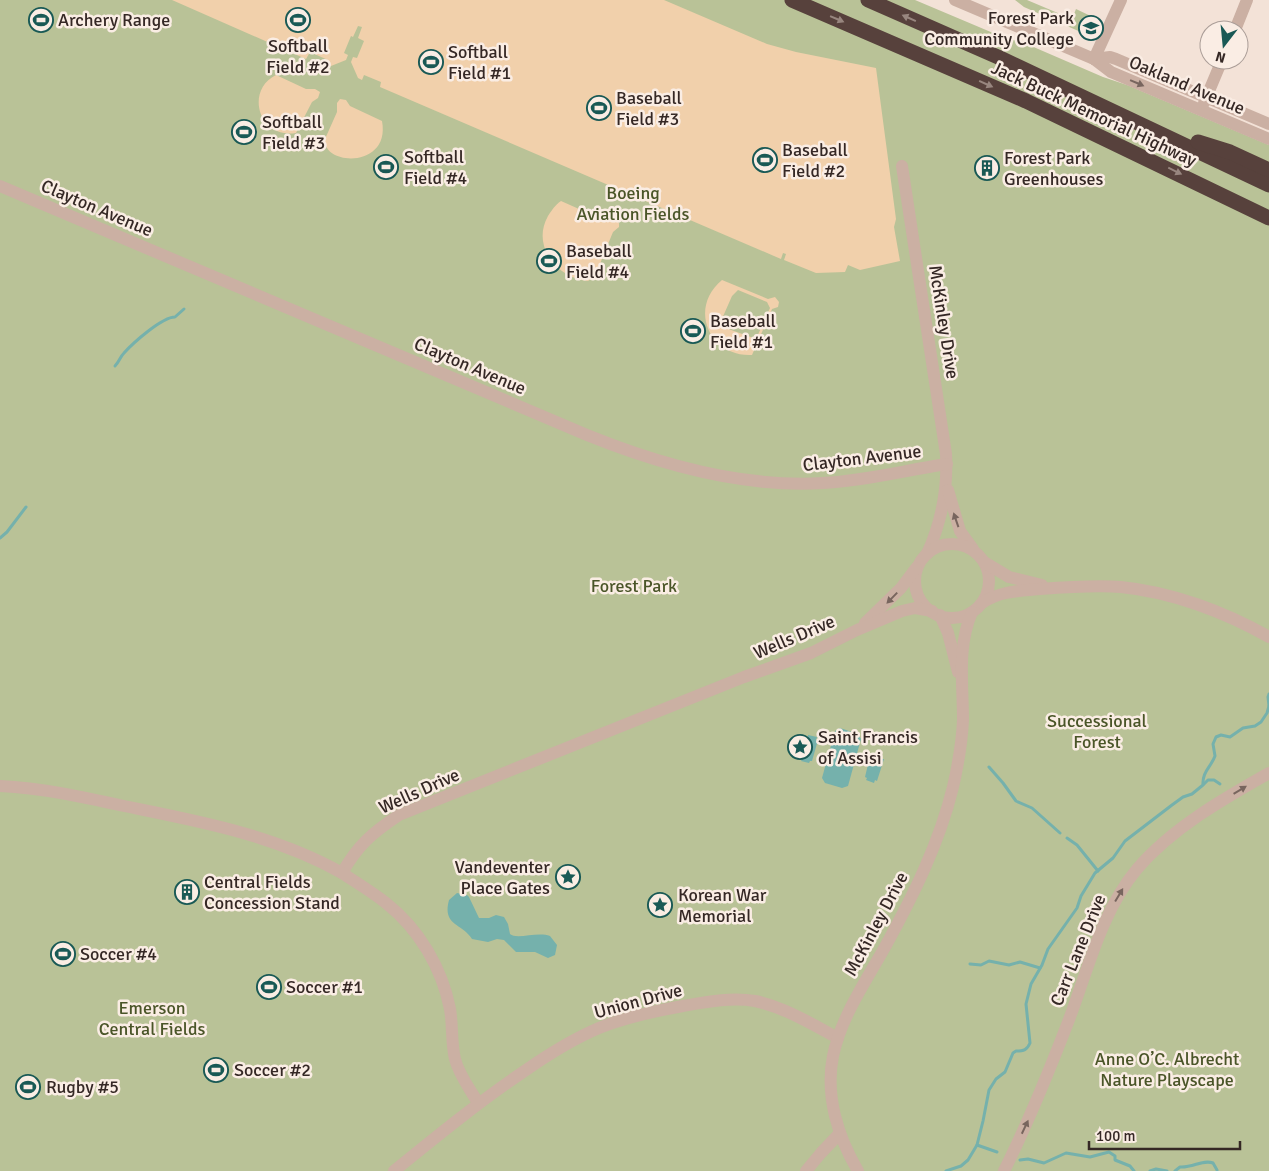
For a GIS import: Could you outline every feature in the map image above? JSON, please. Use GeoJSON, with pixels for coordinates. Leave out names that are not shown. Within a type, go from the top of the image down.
{"type":"FeatureCollection","features":[{"type":"Feature","properties":{"kind":"highway","name":"Jack Buck Memorial Highway"},"geometry":{"type":"LineString","coordinates":[[792,0],[1026,101],[1269,218]]}},
{"type":"Feature","properties":{"kind":"highway","name":"Jack Buck Memorial Highway"},"geometry":{"type":"LineString","coordinates":[[868,0],[998,56],[1269,185]]}},
{"type":"Feature","properties":{"kind":"highway"},"geometry":{"type":"LineString","coordinates":[[1151,129],[1230,152],[1269,170]]}},
{"type":"Feature","properties":{"kind":"street","name":"Oakland Avenue"},"geometry":{"type":"LineString","coordinates":[[955,0],[1094,59],[1111,72],[1269,139]]}},
{"type":"Feature","properties":{"kind":"street"},"geometry":{"type":"LineString","coordinates":[[1094,59],[1120,0]]}},
{"type":"Feature","properties":{"kind":"street"},"geometry":{"type":"LineString","coordinates":[[1239,20],[1247,0]]}},
{"type":"Feature","properties":{"kind":"street","name":"Oakland Avenue"},"geometry":{"type":"LineString","coordinates":[[1094,59],[1104,57],[1116,59],[1269,124]]}},
{"type":"Feature","properties":{"kind":"street"},"geometry":{"type":"LineString","coordinates":[[1202,110],[1218,70]]}},
{"type":"Feature","properties":{"kind":"street","name":"McKinley Drive"},"geometry":{"type":"LineString","coordinates":[[902,166],[942,417],[947,464],[947,484],[940,522],[924,558]]}},
{"type":"Feature","properties":{"kind":"street","name":"Clayton Avenue"},"geometry":{"type":"LineString","coordinates":[[0,186],[587,435],[619,448],[663,462],[729,477],[804,484],[872,478],[947,464]]}},
{"type":"Feature","properties":{"kind":"street","name":"McKinley Drive"},"geometry":{"type":"LineString","coordinates":[[947,484],[956,522],[965,540],[974,551]]}},
{"type":"Feature","properties":{"kind":"street"},"geometry":{"type":"LineString","coordinates":[[1054,588],[1003,574],[984,562],[974,551],[952,544],[940,546],[924,558],[916,576],[916,589],[922,602],[936,613],[950,617],[962,616],[972,612],[994,596],[1007,592],[1054,588],[1106,587],[1152,593],[1197,605],[1228,616],[1269,637]]}},
{"type":"Feature","properties":{"kind":"street","name":"Wells Drive"},"geometry":{"type":"LineString","coordinates":[[857,630],[897,592],[924,558]]}},
{"type":"Feature","properties":{"kind":"street"},"geometry":{"type":"LineString","coordinates":[[982,603],[989,582],[984,562]]}},
{"type":"Feature","properties":{"kind":"street","name":"Wells Drive"},"geometry":{"type":"LineString","coordinates":[[342,873],[352,856],[368,837],[399,815],[744,677],[811,653],[857,630],[908,609],[915,608],[936,613]]}},
{"type":"Feature","properties":{"kind":"street","name":"McKinley Drive"},"geometry":{"type":"LineString","coordinates":[[858,1171],[835,1118],[831,1085],[833,1056],[838,1038],[855,1000],[924,869],[942,825],[960,753],[963,720],[964,638],[972,612]]}},
{"type":"Feature","properties":{"kind":"street","name":"McKinley Drive"},"geometry":{"type":"LineString","coordinates":[[936,613],[948,633],[962,689]]}},
{"type":"Feature","properties":{"kind":"street","name":"Carr Lane Drive"},"geometry":{"type":"LineString","coordinates":[[1004,1171],[1039,1096],[1105,921],[1127,882],[1150,854],[1179,830],[1269,773]]}},
{"type":"Feature","properties":{"kind":"street"},"geometry":{"type":"LineString","coordinates":[[0,786],[61,793],[207,824],[284,846],[305,854],[342,873],[372,893],[404,919],[431,957],[439,973],[450,1008],[455,1060],[478,1102]]}},
{"type":"Feature","properties":{"kind":"street","name":"Union Drive"},"geometry":{"type":"LineString","coordinates":[[394,1171],[478,1102],[572,1041],[599,1028],[632,1017],[660,1010],[722,1000],[755,1001],[786,1012],[838,1038]]}},
{"type":"Feature","properties":{"kind":"street"},"geometry":{"type":"LineString","coordinates":[[806,1171],[840,1133]]}},
{"type":"Feature","properties":{"kind":"green space","name":"Forest Park"},"geometry":{"type":"Polygon","coordinates":[[[0,0],[915,0],[1005,38],[1022,42],[1103,77],[1127,85],[1269,145],[1269,1171],[0,1171],[0,0]]]}},
{"type":"Feature","properties":{"kind":"green space"},"geometry":{"type":"Polygon","coordinates":[[[1015,0],[1027,0],[1072,19],[1076,9],[1099,20],[1092,37],[1024,7],[1015,0]]]}},
{"type":"Feature","properties":{"kind":"sand"},"geometry":{"type":"Polygon","coordinates":[[[172,0],[664,0],[767,44],[796,52],[876,68],[896,219],[894,227],[900,261],[860,270],[848,265],[845,272],[816,273],[784,260],[786,254],[783,253],[781,259],[380,87],[381,82],[364,75],[362,80],[358,78],[351,62],[353,57],[357,58],[364,41],[358,38],[362,27],[358,26],[353,37],[351,36],[344,53],[348,55],[346,60],[331,66],[326,64],[328,60],[310,52],[306,59],[172,0]]]}},
{"type":"Feature","properties":{"kind":"sand"},"geometry":{"type":"Polygon","coordinates":[[[276,75],[306,89],[315,89],[320,92],[318,98],[312,102],[296,133],[283,133],[272,129],[260,112],[261,91],[266,82],[276,75]]]}},
{"type":"Feature","properties":{"kind":"sand"},"geometry":{"type":"Polygon","coordinates":[[[340,99],[346,100],[350,106],[382,121],[382,137],[376,148],[367,155],[356,158],[344,158],[334,154],[327,148],[325,139],[337,112],[337,103],[340,99]]]}},
{"type":"Feature","properties":{"kind":"sand"},"geometry":{"type":"Polygon","coordinates":[[[561,201],[606,221],[617,221],[619,223],[619,227],[613,232],[595,276],[588,281],[566,274],[550,259],[545,249],[544,227],[549,214],[561,201]]]}},
{"type":"Feature","properties":{"kind":"sand"},"geometry":{"type":"Polygon","coordinates":[[[722,280],[768,299],[775,297],[779,302],[778,307],[772,309],[752,355],[737,354],[724,348],[715,340],[708,329],[705,317],[706,304],[712,291],[722,280]],[[738,290],[732,296],[721,321],[723,327],[756,339],[770,308],[767,302],[738,290]]]}},
{"type":"Feature","properties":{"kind":"water"},"geometry":{"type":"Polygon","coordinates":[[[840,728],[858,734],[861,739],[848,786],[842,788],[825,783],[822,778],[835,731],[840,728]]]}},
{"type":"Feature","properties":{"kind":"water"},"geometry":{"type":"Polygon","coordinates":[[[808,735],[817,737],[816,740],[818,740],[812,761],[809,763],[801,761],[802,759],[799,758],[808,735]]]}},
{"type":"Feature","properties":{"kind":"water"},"geometry":{"type":"Polygon","coordinates":[[[873,754],[884,759],[877,781],[875,780],[874,783],[866,780],[867,778],[865,777],[870,756],[873,756],[873,754]]]}},
{"type":"Feature","properties":{"kind":"water"},"geometry":{"type":"Polygon","coordinates":[[[457,893],[469,897],[479,918],[489,918],[496,915],[504,917],[510,934],[513,936],[540,934],[550,936],[557,945],[555,955],[548,958],[535,952],[516,952],[504,940],[497,939],[488,942],[472,939],[448,915],[449,900],[457,893]]]}},
{"type":"Feature","properties":{"kind":"waterway"},"geometry":{"type":"LineString","coordinates":[[115,366],[124,353],[141,337],[163,321],[175,317],[184,309]]}},
{"type":"Feature","properties":{"kind":"waterway"},"geometry":{"type":"LineString","coordinates":[[0,538],[7,532],[26,507]]}},
{"type":"Feature","properties":{"kind":"waterway"},"geometry":{"type":"LineString","coordinates":[[1269,694],[1269,706]]}},
{"type":"Feature","properties":{"kind":"waterway"},"geometry":{"type":"LineString","coordinates":[[946,1171],[961,1166],[968,1160],[977,1145],[989,1090],[996,1079],[1005,1072],[1013,1053],[1025,1050],[1029,1045],[1026,1004],[1031,984],[1042,965],[1048,949],[1077,908],[1081,896],[1095,873],[1113,858],[1125,841],[1183,797],[1192,794],[1203,785],[1205,773],[1215,756],[1213,744],[1216,737],[1221,735],[1230,737],[1243,728],[1255,726],[1261,722],[1269,706]]}},
{"type":"Feature","properties":{"kind":"waterway"},"geometry":{"type":"LineString","coordinates":[[989,767],[1016,801],[1032,808],[1060,833]]}},
{"type":"Feature","properties":{"kind":"waterway"},"geometry":{"type":"LineString","coordinates":[[1204,784],[1208,780],[1214,780],[1220,784]]}},
{"type":"Feature","properties":{"kind":"waterway"},"geometry":{"type":"LineString","coordinates":[[1067,838],[1077,845],[1098,871]]}},
{"type":"Feature","properties":{"kind":"waterway"},"geometry":{"type":"LineString","coordinates":[[970,964],[981,965],[989,961],[1009,965],[1020,962],[1040,968]]}},
{"type":"Feature","properties":{"kind":"waterway"},"geometry":{"type":"LineString","coordinates":[[977,1145],[997,1152]]}},
{"type":"Feature","properties":{"kind":"waterway"},"geometry":{"type":"LineString","coordinates":[[1020,1160],[1028,1159],[1044,1163],[1066,1153],[1090,1157],[1109,1152],[1115,1156],[1115,1160],[1130,1166],[1134,1171]]}},
{"type":"Feature","properties":{"kind":"waterway"},"geometry":{"type":"LineString","coordinates":[[1175,1171],[1180,1167],[1205,1162],[1213,1163],[1217,1170]]}},
{"type":"Feature","properties":{"kind":"waterway"},"geometry":{"type":"LineString","coordinates":[[1150,1171],[1156,1169],[1167,1171]]}},
{"type":"Feature","properties":{"kind":"place","name":"Archery Range"},"geometry":{"type":"Point","coordinates":[41,20]}},
{"type":"Feature","properties":{"kind":"place","name":"Softball Field #2"},"geometry":{"type":"Point","coordinates":[298,20]}},
{"type":"Feature","properties":{"kind":"place","name":"Forest Park Community College"},"geometry":{"type":"Point","coordinates":[1091,28]}},
{"type":"Feature","properties":{"kind":"place","name":"Softball Field #1"},"geometry":{"type":"Point","coordinates":[431,62]}},
{"type":"Feature","properties":{"kind":"place","name":"Baseball Field #3"},"geometry":{"type":"Point","coordinates":[599,108]}},
{"type":"Feature","properties":{"kind":"place","name":"Softball Field #3"},"geometry":{"type":"Point","coordinates":[244,132]}},
{"type":"Feature","properties":{"kind":"place","name":"Baseball Field #2"},"geometry":{"type":"Point","coordinates":[765,160]}},
{"type":"Feature","properties":{"kind":"place","name":"Softball Field #4"},"geometry":{"type":"Point","coordinates":[386,167]}},
{"type":"Feature","properties":{"kind":"place","name":"Forest Park Greenhouses"},"geometry":{"type":"Point","coordinates":[987,168]}},
{"type":"Feature","properties":{"kind":"place","name":"Baseball Field #4"},"geometry":{"type":"Point","coordinates":[549,261]}},
{"type":"Feature","properties":{"kind":"place","name":"Baseball Field #1"},"geometry":{"type":"Point","coordinates":[693,331]}},
{"type":"Feature","properties":{"kind":"place","name":"Saint Francis of Assisi"},"geometry":{"type":"Point","coordinates":[800,747]}},
{"type":"Feature","properties":{"kind":"place","name":"Vandeventer Place Gates"},"geometry":{"type":"Point","coordinates":[568,877]}},
{"type":"Feature","properties":{"kind":"place","name":"Central Fields Concession Stand"},"geometry":{"type":"Point","coordinates":[187,892]}},
{"type":"Feature","properties":{"kind":"place","name":"Korean War Memorial"},"geometry":{"type":"Point","coordinates":[660,905]}},
{"type":"Feature","properties":{"kind":"place","name":"Soccer #4"},"geometry":{"type":"Point","coordinates":[63,954]}},
{"type":"Feature","properties":{"kind":"place","name":"Soccer #1"},"geometry":{"type":"Point","coordinates":[269,987]}},
{"type":"Feature","properties":{"kind":"place","name":"Soccer #2"},"geometry":{"type":"Point","coordinates":[216,1070]}},
{"type":"Feature","properties":{"kind":"place","name":"Rugby #5"},"geometry":{"type":"Point","coordinates":[28,1087]}},
{"type":"Feature","properties":{"kind":"park label","name":"Boeing Aviation Fields"},"geometry":{"type":"Point","coordinates":[633,203]}},
{"type":"Feature","properties":{"kind":"park label","name":"Successional Forest"},"geometry":{"type":"Point","coordinates":[1097,731]}},
{"type":"Feature","properties":{"kind":"park label","name":"Emerson Central Fields"},"geometry":{"type":"Point","coordinates":[152,1018]}},
{"type":"Feature","properties":{"kind":"park label","name":"Anne O’C. Albrecht Nature Playscape"},"geometry":{"type":"Point","coordinates":[1167,1069]}}]}
